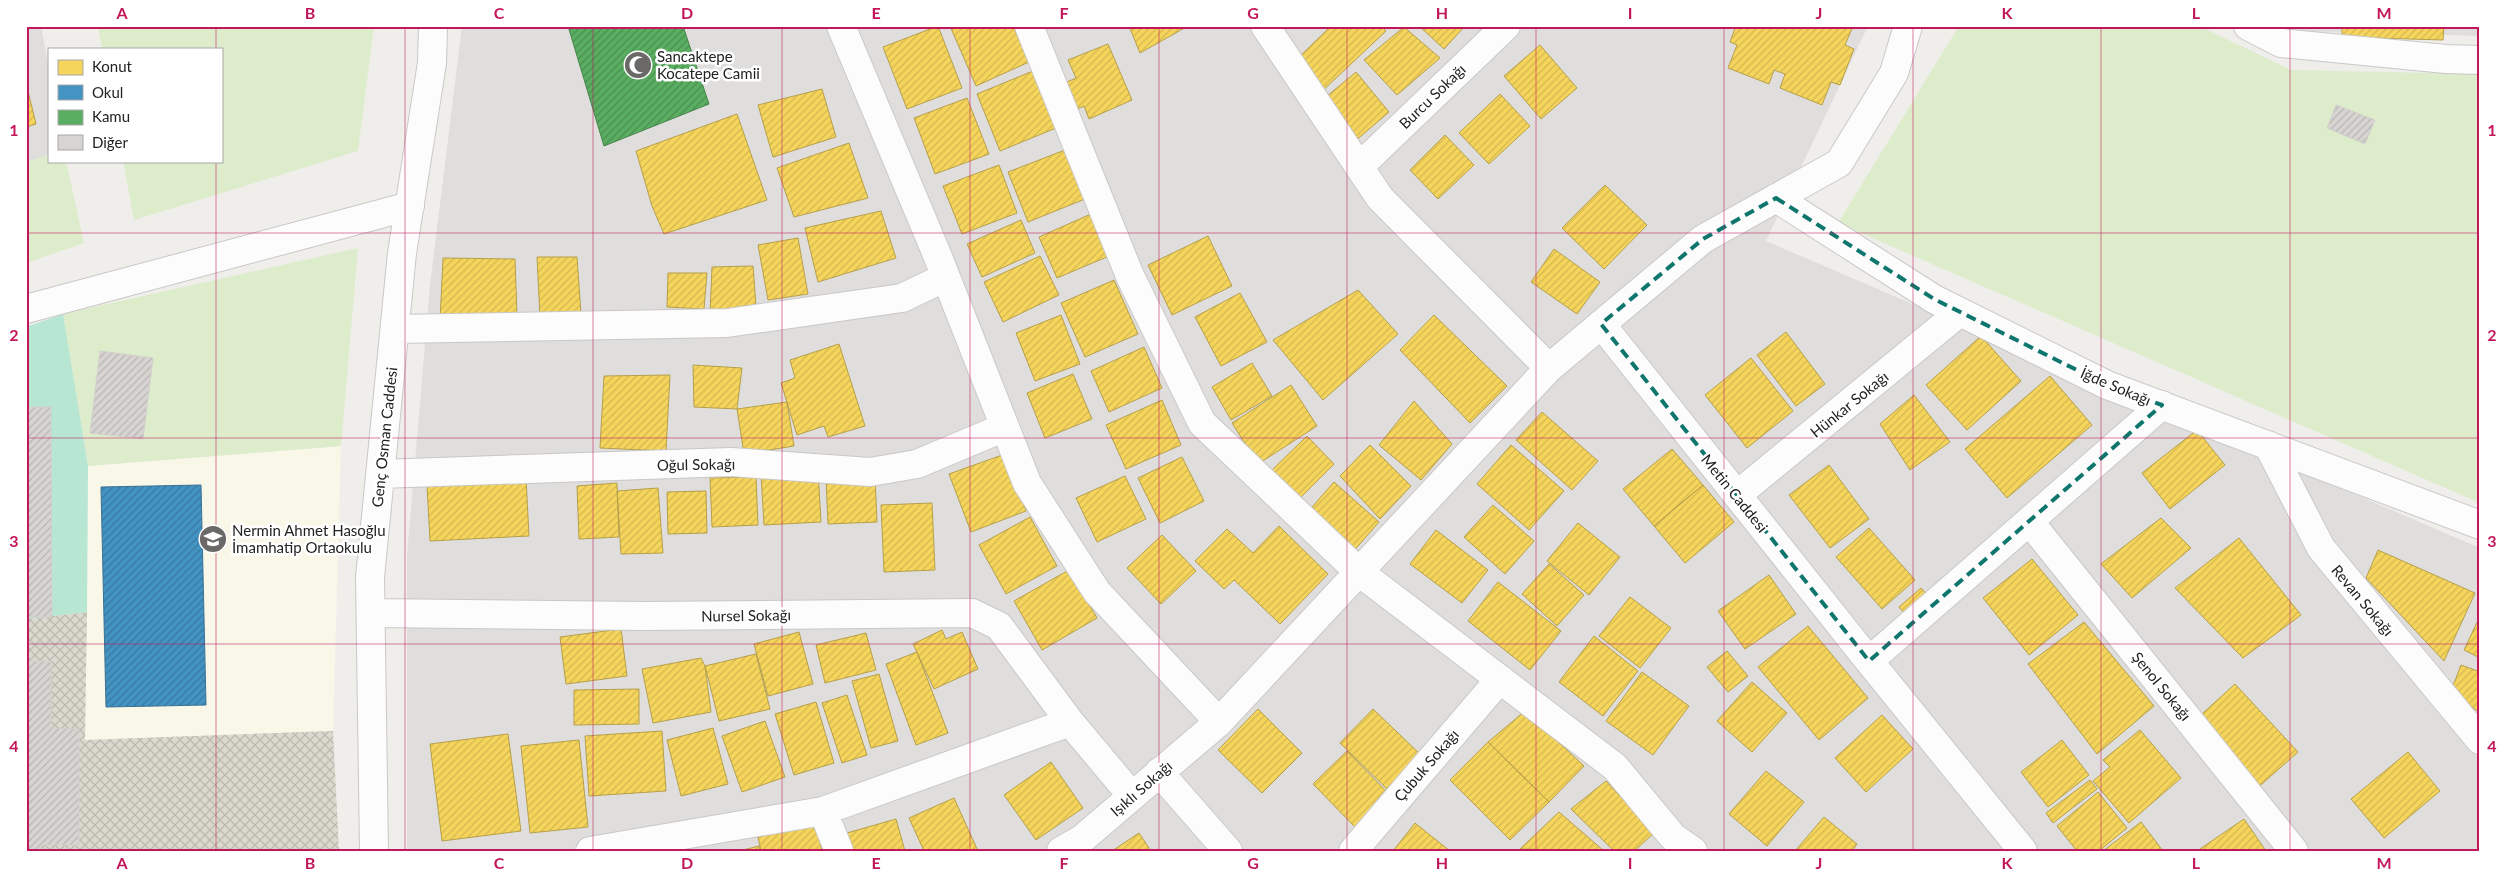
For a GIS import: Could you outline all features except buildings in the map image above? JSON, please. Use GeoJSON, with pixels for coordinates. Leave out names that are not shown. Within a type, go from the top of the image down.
{"type":"FeatureCollection","features":[{"type":"Feature","properties":{"kind":"street","name":"Genç Osman Caddesi"},"geometry":{"type":"LineString","coordinates":[[374,851],[370,577],[394,329],[410,206],[432,63],[433,26]]}},
{"type":"Feature","properties":{"kind":"street"},"geometry":{"type":"LineString","coordinates":[[841,26],[946,277],[1027,483],[1097,592],[1219,722]]}},
{"type":"Feature","properties":{"kind":"street"},"geometry":{"type":"LineString","coordinates":[[1029,26],[1130,276],[1202,423],[1359,572],[1615,767],[1674,846]]}},
{"type":"Feature","properties":{"kind":"street"},"geometry":{"type":"LineString","coordinates":[[1265,26],[1380,198],[1549,368]]}},
{"type":"Feature","properties":{"kind":"street","name":"Burcu Sokağı"},"geometry":{"type":"LineString","coordinates":[[1359,167],[1506,26]]}},
{"type":"Feature","properties":{"kind":"street","name":"Işıklı Sokağı"},"geometry":{"type":"LineString","coordinates":[[1061,851],[1082,839],[1219,722],[1549,368],[1703,239],[1839,163],[1894,72],[1908,26]]}},
{"type":"Feature","properties":{"kind":"street"},"geometry":{"type":"LineString","coordinates":[[2248,26],[2281,43],[2446,59],[2480,60]]}},
{"type":"Feature","properties":{"kind":"street","name":"İğde Sokağı"},"geometry":{"type":"LineString","coordinates":[[1776,198],[1934,299],[2107,385],[2480,525]]}},
{"type":"Feature","properties":{"kind":"street"},"geometry":{"type":"LineString","coordinates":[[26,310],[410,206]]}},
{"type":"Feature","properties":{"kind":"street"},"geometry":{"type":"LineString","coordinates":[[394,329],[727,323],[902,298],[946,277]]}},
{"type":"Feature","properties":{"kind":"street","name":"Hünkar Sokağı"},"geometry":{"type":"LineString","coordinates":[[1737,495],[1960,312]]}},
{"type":"Feature","properties":{"kind":"street","name":"Metin Caddesi"},"geometry":{"type":"LineString","coordinates":[[1601,324],[2023,851]]}},
{"type":"Feature","properties":{"kind":"street"},"geometry":{"type":"LineString","coordinates":[[1870,661],[2162,405]]}},
{"type":"Feature","properties":{"kind":"street","name":"Oğul Sokağı"},"geometry":{"type":"LineString","coordinates":[[380,474],[731,462],[870,472],[917,464],[1005,427]]}},
{"type":"Feature","properties":{"kind":"street","name":"Revan Sokağı"},"geometry":{"type":"LineString","coordinates":[[2268,445],[2321,548],[2480,740]]}},
{"type":"Feature","properties":{"kind":"street","name":"Şenol Sokağı"},"geometry":{"type":"LineString","coordinates":[[2029,522],[2294,851]]}},
{"type":"Feature","properties":{"kind":"street","name":"Nursel Sokağı"},"geometry":{"type":"LineString","coordinates":[[371,613],[644,616],[972,613],[1000,626],[1070,722],[1132,796]]}},
{"type":"Feature","properties":{"kind":"street","name":"Çubuk Sokağı"},"geometry":{"type":"LineString","coordinates":[[1352,851],[1500,679]]}},
{"type":"Feature","properties":{"kind":"street"},"geometry":{"type":"LineString","coordinates":[[590,851],[823,810],[1070,722]]}},
{"type":"Feature","properties":{"kind":"street"},"geometry":{"type":"LineString","coordinates":[[1159,772],[1228,851]]}},
{"type":"Feature","properties":{"kind":"street"},"geometry":{"type":"LineString","coordinates":[[823,810],[839,851]]}},
{"type":"Feature","properties":{"kind":"highlighted area"},"geometry":{"type":"Polygon","coordinates":[[[1776,198],[1934,299],[2107,385],[2162,405],[1869,661],[1601,324],[1703,239],[1776,198]]]}},
{"type":"Feature","properties":{"kind":"shaded area"},"geometry":{"type":"Polygon","coordinates":[[[26,26],[41,26],[48,64],[48,155],[26,162],[26,26]]]}},
{"type":"Feature","properties":{"kind":"shaded area"},"geometry":{"type":"Polygon","coordinates":[[[462,26],[1868,26],[1766,241],[2480,548],[2480,851],[407,851],[407,555],[430,285],[462,26]]]}},
{"type":"Feature","properties":{"kind":"shaded area"},"geometry":{"type":"Polygon","coordinates":[[[2272,26],[2480,26],[2480,36],[2282,31],[2272,26]]]}},
{"type":"Feature","properties":{"kind":"shaded area","name":"Nermin Ahmet Hasoğlu İmamhatip Ortaokulu"},"geometry":{"type":"Polygon","coordinates":[[[341,446],[333,731],[85,740],[88,466],[341,446]]]}},
{"type":"Feature","properties":{"kind":"shaded area"},"geometry":{"type":"Polygon","coordinates":[[[87,612],[85,740],[333,731],[339,851],[26,851],[26,619],[87,612]]]}},
{"type":"Feature","properties":{"kind":"green space"},"geometry":{"type":"Polygon","coordinates":[[[98,26],[374,26],[358,151],[134,220],[123,162],[222,162],[222,48],[102,48],[98,26]]]}},
{"type":"Feature","properties":{"kind":"green space"},"geometry":{"type":"Polygon","coordinates":[[[1959,26],[2199,26],[2291,70],[2480,74],[2480,503],[1838,223],[1959,26]]]}},
{"type":"Feature","properties":{"kind":"green space"},"geometry":{"type":"Polygon","coordinates":[[[48,155],[48,162],[66,162],[84,243],[26,263],[26,162],[48,155]]]}},
{"type":"Feature","properties":{"kind":"green space"},"geometry":{"type":"Polygon","coordinates":[[[358,248],[341,446],[88,466],[63,314],[358,248]]]}},
{"type":"Feature","properties":{"kind":"green space"},"geometry":{"type":"Polygon","coordinates":[[[63,314],[88,466],[87,612],[26,619],[26,327],[63,314]]]}},
{"type":"Feature","properties":{"kind":"place","name":"Sancaktepe Kocatepe Camii"},"geometry":{"type":"Point","coordinates":[638,65]}},
{"type":"Feature","properties":{"kind":"place","name":"Nermin Ahmet Hasoğlu İmamhatip Ortaokulu"},"geometry":{"type":"Point","coordinates":[213,539]}}]}
